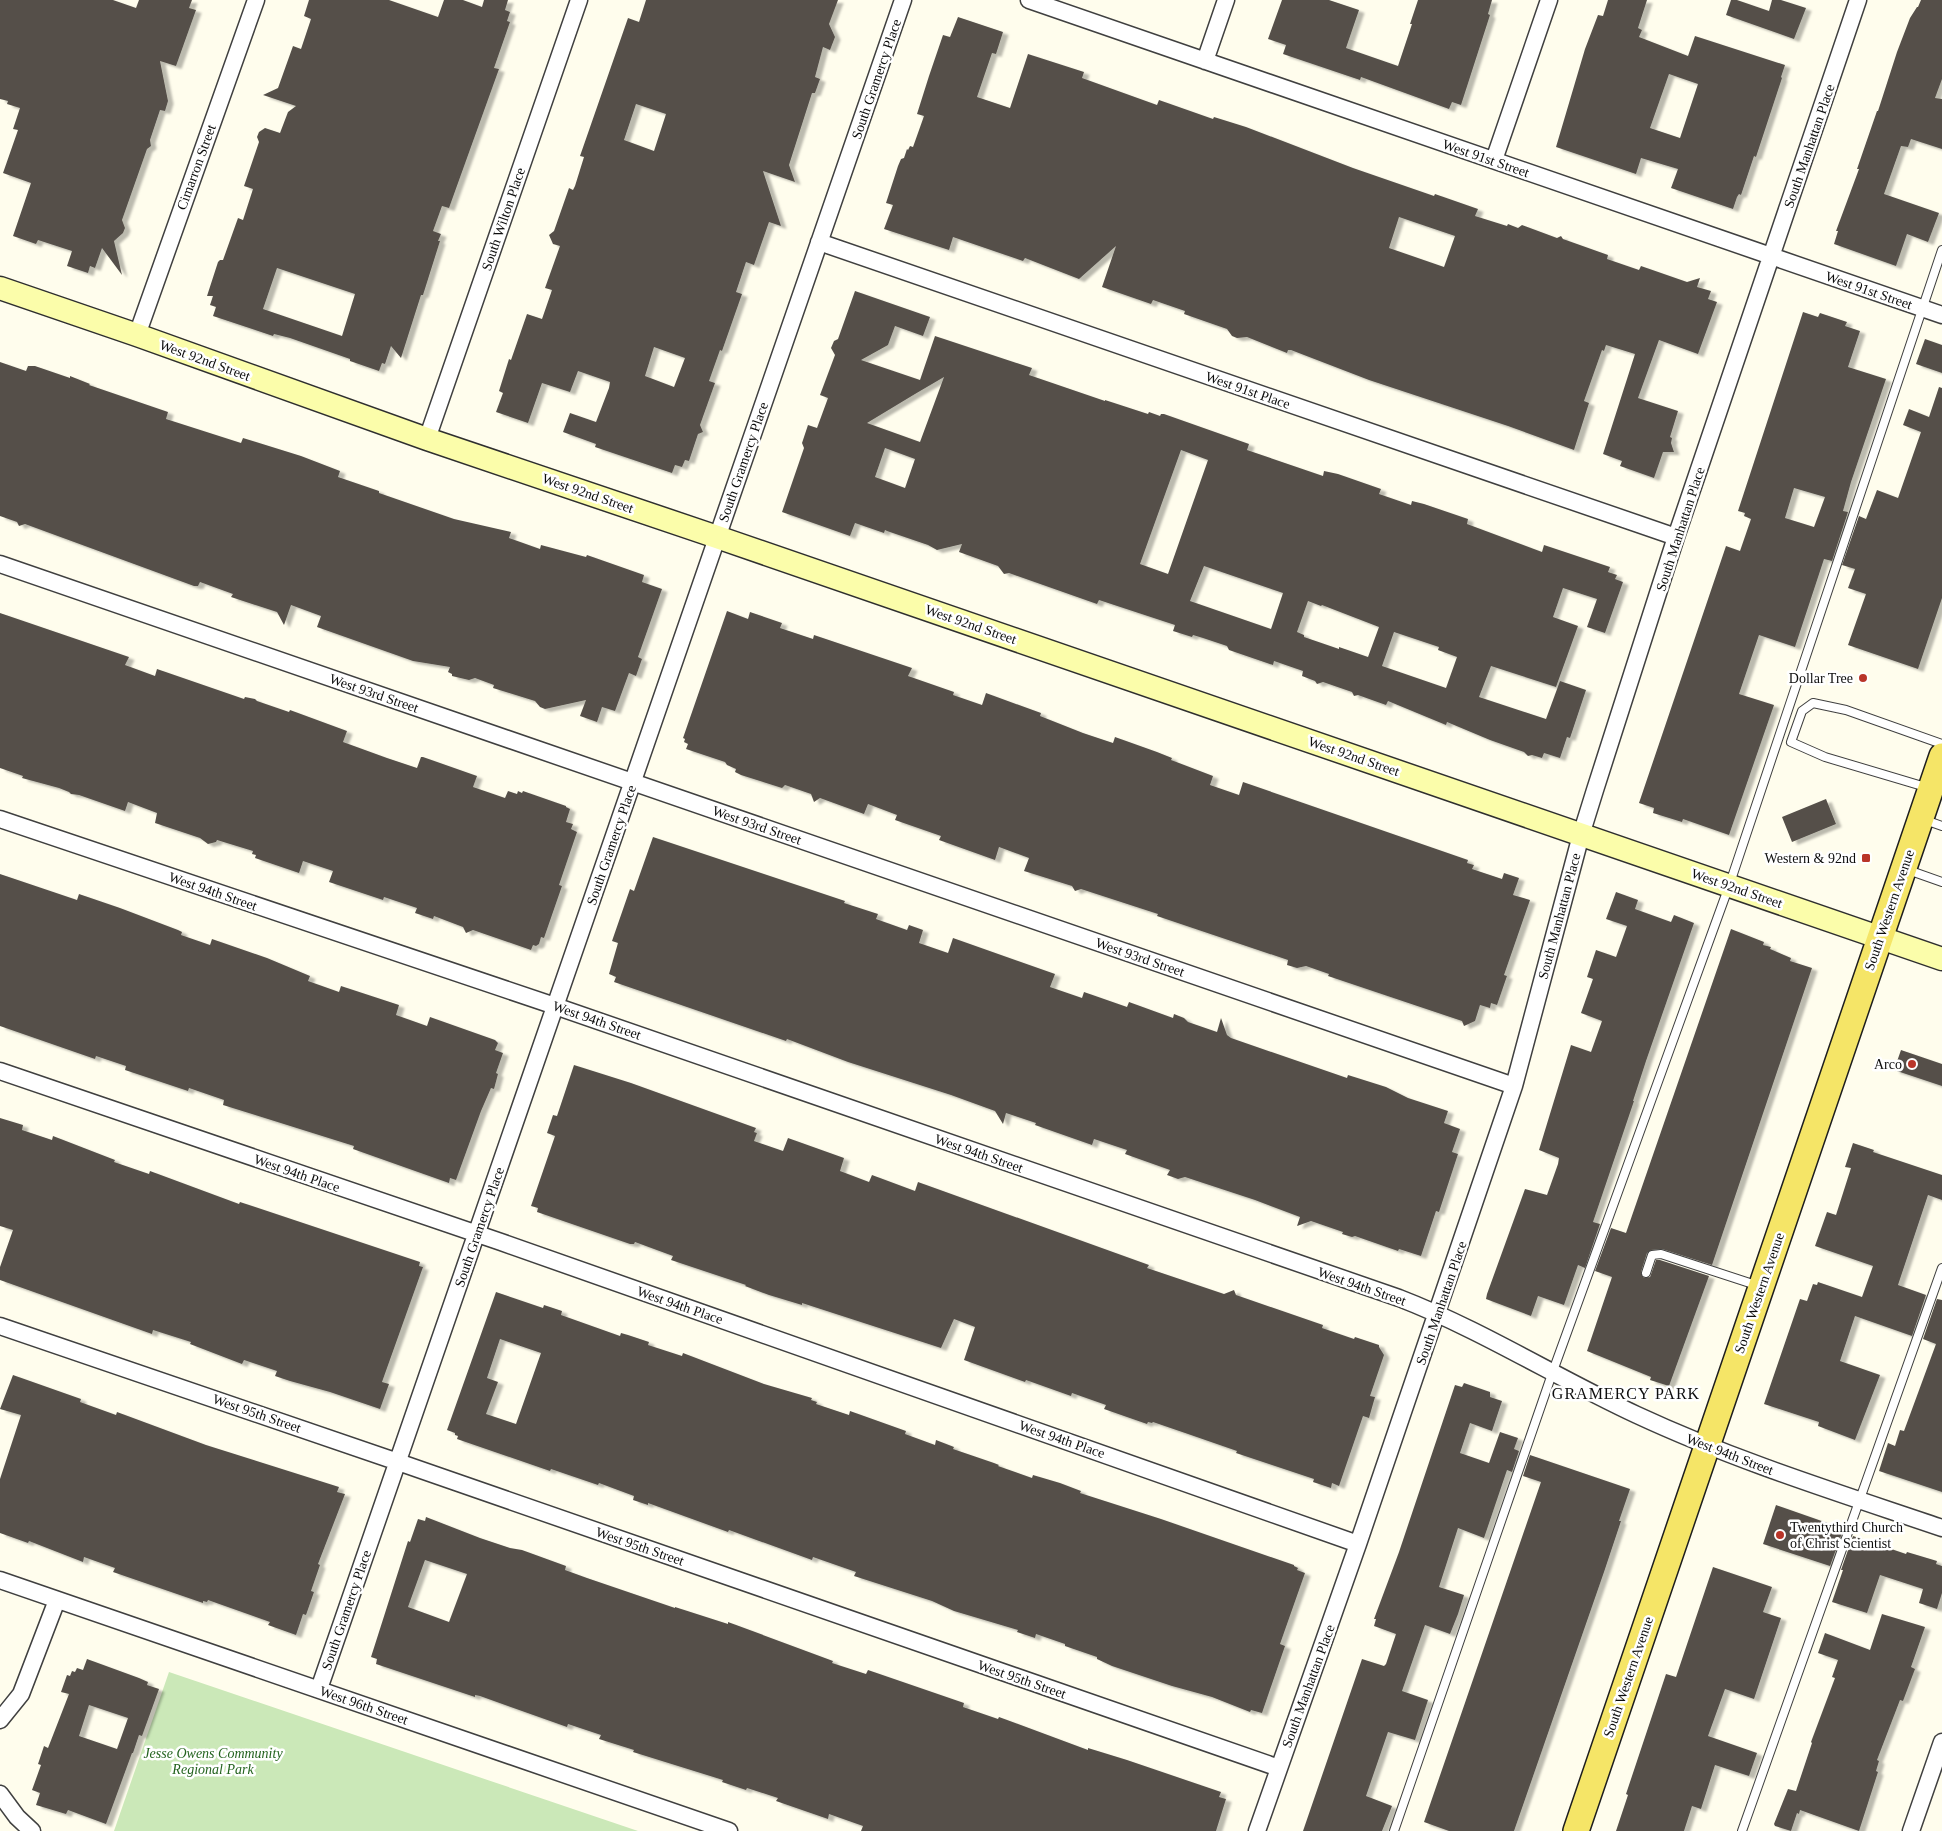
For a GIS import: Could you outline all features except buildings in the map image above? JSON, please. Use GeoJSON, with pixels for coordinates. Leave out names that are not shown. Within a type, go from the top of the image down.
{"type":"FeatureCollection","features":[{"type":"Feature","properties":{"kind":"main road","name":"South Western Avenue"},"geometry":{"type":"LineString","coordinates":[[1576,1831],[1903,869],[1931,822],[1930,789],[1942,756]]}},
{"type":"Feature","properties":{"kind":"street","name":"Cimarron Street"},"geometry":{"type":"LineString","coordinates":[[137,335],[256,0]]}},
{"type":"Feature","properties":{"kind":"street","name":"South Wilton Place"},"geometry":{"type":"LineString","coordinates":[[427,439],[579,0]]}},
{"type":"Feature","properties":{"kind":"street","name":"South Gramercy Place"},"geometry":{"type":"LineString","coordinates":[[319,1690],[903,0]]}},
{"type":"Feature","properties":{"kind":"street","name":"West 91st Street"},"geometry":{"type":"LineString","coordinates":[[1030,0],[1942,315]]}},
{"type":"Feature","properties":{"kind":"street"},"geometry":{"type":"LineString","coordinates":[[1205,61],[1226,0]]}},
{"type":"Feature","properties":{"kind":"street"},"geometry":{"type":"LineString","coordinates":[[1494,160],[1549,0]]}},
{"type":"Feature","properties":{"kind":"street","name":"South Manhattan Place"},"geometry":{"type":"LineString","coordinates":[[1257,1831],[1438,1313],[1514,1086],[1581,835],[1676,537],[1858,0]]}},
{"type":"Feature","properties":{"kind":"street","name":"West 91st Place"},"geometry":{"type":"LineString","coordinates":[[819,242],[1676,537]]}},
{"type":"Feature","properties":{"kind":"street","name":"West 92nd Street"},"geometry":{"type":"LineString","coordinates":[[0,288],[427,439],[1942,959]]}},
{"type":"Feature","properties":{"kind":"street","name":"West 93rd Street"},"geometry":{"type":"LineString","coordinates":[[0,564],[1514,1086]]}},
{"type":"Feature","properties":{"kind":"street","name":"West 94th Street"},"geometry":{"type":"LineString","coordinates":[[0,819],[555,1006],[1438,1313],[1635,1414],[1707,1446],[1765,1468],[1942,1528]]}},
{"type":"Feature","properties":{"kind":"street","name":"West 94th Place"},"geometry":{"type":"LineString","coordinates":[[0,1071],[476,1234],[1358,1544]]}},
{"type":"Feature","properties":{"kind":"street","name":"West 95th Street"},"geometry":{"type":"LineString","coordinates":[[0,1326],[1279,1768]]}},
{"type":"Feature","properties":{"kind":"street","name":"West 96th Street"},"geometry":{"type":"LineString","coordinates":[[0,1580],[728,1831]]}},
{"type":"Feature","properties":{"kind":"street"},"geometry":{"type":"LineString","coordinates":[[0,1720],[21,1694],[57,1600]]}},
{"type":"Feature","properties":{"kind":"street"},"geometry":{"type":"LineString","coordinates":[[1911,1831],[1942,1742]]}},
{"type":"Feature","properties":{"kind":"street"},"geometry":{"type":"LineString","coordinates":[[0,1794],[17,1817],[32,1831]]}},
{"type":"Feature","properties":{"kind":"lane"},"geometry":{"type":"LineString","coordinates":[[1394,1831],[1553,1371],[1729,886],[1942,250]]}},
{"type":"Feature","properties":{"kind":"lane"},"geometry":{"type":"LineString","coordinates":[[1930,789],[1825,757],[1791,742],[1802,711],[1813,703],[1846,710],[1942,744]]}},
{"type":"Feature","properties":{"kind":"lane"},"geometry":{"type":"LineString","coordinates":[[1903,869],[1942,882]]}},
{"type":"Feature","properties":{"kind":"lane"},"geometry":{"type":"LineString","coordinates":[[1646,1273],[1652,1255],[1661,1254],[1761,1286]]}},
{"type":"Feature","properties":{"kind":"lane"},"geometry":{"type":"LineString","coordinates":[[1742,1831],[1942,1268]]}},
{"type":"Feature","properties":{"kind":"green space","name":"Jesse Owens Community Regional Park"},"geometry":{"type":"Polygon","coordinates":[[[169,1672],[638,1831],[114,1831],[169,1672]]]}},
{"type":"Feature","properties":{"kind":"place","name":"Dollar Tree"},"geometry":{"type":"Point","coordinates":[1863,678]}},
{"type":"Feature","properties":{"kind":"place","name":"Western & 92nd"},"geometry":{"type":"Point","coordinates":[1866,858]}},
{"type":"Feature","properties":{"kind":"place","name":"Arco"},"geometry":{"type":"Point","coordinates":[1912,1064]}},
{"type":"Feature","properties":{"kind":"place","name":"Twentythird Church of Christ Scientist"},"geometry":{"type":"Point","coordinates":[1780,1535]}},
{"type":"Feature","properties":{"kind":"district","name":"GRAMERCY PARK"},"geometry":{"type":"Point","coordinates":[1626,1393]}}]}
